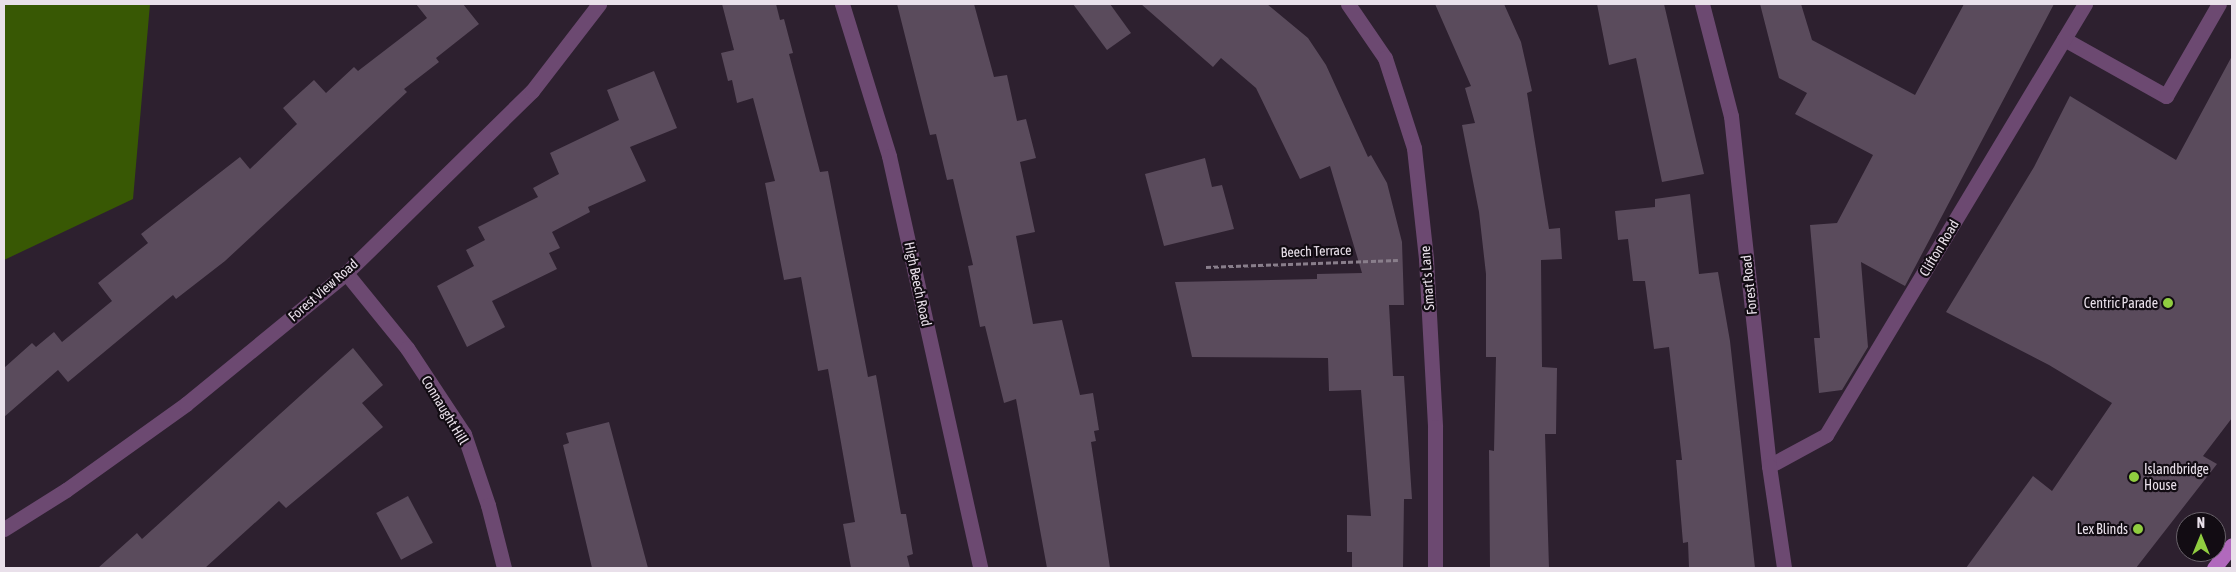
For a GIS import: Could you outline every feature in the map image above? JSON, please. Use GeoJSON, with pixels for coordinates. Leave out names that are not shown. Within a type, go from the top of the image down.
{"type":"FeatureCollection","features":[{"type":"Feature","properties":{"kind":"main road"},"geometry":{"type":"LineString","coordinates":[[2214,568],[2232,545]]}},
{"type":"Feature","properties":{"kind":"street","name":"Forest View Road"},"geometry":{"type":"LineString","coordinates":[[4,529],[66,490],[186,404],[346,273],[532,92],[599,4]]}},
{"type":"Feature","properties":{"kind":"street","name":"High Beech Road"},"geometry":{"type":"LineString","coordinates":[[842,4],[890,156],[980,568]]}},
{"type":"Feature","properties":{"kind":"street","name":"Smart's Lane"},"geometry":{"type":"LineString","coordinates":[[1348,4],[1385,58],[1414,148],[1426,258],[1435,428],[1435,568]]}},
{"type":"Feature","properties":{"kind":"street","name":"Forest Road"},"geometry":{"type":"LineString","coordinates":[[1702,4],[1731,116],[1769,466],[1784,568]]}},
{"type":"Feature","properties":{"kind":"street","name":"Clifton Road"},"geometry":{"type":"LineString","coordinates":[[1769,466],[1826,435],[2085,4]]}},
{"type":"Feature","properties":{"kind":"street"},"geometry":{"type":"LineString","coordinates":[[2064,39],[2166,96],[2219,4]]}},
{"type":"Feature","properties":{"kind":"street","name":"Connaught Hill"},"geometry":{"type":"LineString","coordinates":[[346,273],[407,348],[464,434],[488,505],[504,568]]}},
{"type":"Feature","properties":{"kind":"path","name":"Beech Terrace"},"geometry":{"type":"LineString","coordinates":[[1206,267],[1426,258]]}},
{"type":"Feature","properties":{"kind":"green space"},"geometry":{"type":"Polygon","coordinates":[[[4,4],[150,4],[133,199],[4,260],[4,4]]]}},
{"type":"Feature","properties":{"kind":"building"},"geometry":{"type":"Polygon","coordinates":[[[416,4],[463,4],[479,24],[436,58],[439,62],[404,89],[407,92],[225,261],[176,299],[173,295],[68,382],[58,370],[4,417],[4,368],[32,343],[36,347],[54,332],[62,342],[112,301],[98,283],[148,243],[141,234],[240,157],[250,169],[297,124],[283,108],[314,80],[326,93],[354,67],[358,71],[427,18],[416,4]]]}},
{"type":"Feature","properties":{"kind":"building"},"geometry":{"type":"Polygon","coordinates":[[[722,4],[776,4],[780,20],[784,19],[793,53],[789,54],[820,172],[828,171],[868,377],[876,375],[901,514],[906,514],[913,554],[907,556],[910,568],[851,568],[843,524],[855,522],[828,369],[818,371],[801,277],[784,280],[765,183],[775,181],[753,98],[737,103],[732,80],[728,81],[721,53],[734,50],[722,4]]]}},
{"type":"Feature","properties":{"kind":"building"},"geometry":{"type":"Polygon","coordinates":[[[897,4],[974,4],[994,77],[1007,75],[1017,121],[1026,119],[1036,158],[1020,162],[1035,232],[1016,236],[1033,324],[1062,320],[1080,395],[1093,393],[1099,430],[1094,431],[1096,441],[1091,442],[1110,568],[1047,568],[1016,399],[1004,403],[985,326],[980,327],[968,266],[973,265],[953,179],[947,180],[936,134],[930,135],[897,4]]]}},
{"type":"Feature","properties":{"kind":"building"},"geometry":{"type":"Polygon","coordinates":[[[1073,4],[1110,4],[1131,33],[1107,50],[1073,4]]]}},
{"type":"Feature","properties":{"kind":"building"},"geometry":{"type":"Polygon","coordinates":[[[1141,4],[1267,4],[1308,38],[1326,65],[1368,157],[1371,155],[1387,183],[1402,242],[1404,305],[1389,305],[1393,376],[1404,376],[1412,499],[1404,499],[1403,568],[1352,568],[1352,552],[1347,552],[1347,515],[1371,516],[1361,390],[1329,391],[1328,358],[1192,357],[1175,282],[1317,279],[1317,274],[1362,273],[1330,166],[1300,179],[1256,88],[1221,58],[1213,67],[1141,4]]]}},
{"type":"Feature","properties":{"kind":"building"},"geometry":{"type":"Polygon","coordinates":[[[1435,4],[1504,4],[1521,42],[1532,91],[1527,93],[1549,229],[1560,228],[1562,259],[1541,260],[1542,367],[1557,368],[1556,434],[1545,434],[1549,568],[1490,568],[1489,450],[1494,451],[1496,357],[1486,357],[1486,274],[1479,212],[1462,125],[1475,123],[1465,88],[1471,86],[1435,4]]]}},
{"type":"Feature","properties":{"kind":"building"},"geometry":{"type":"Polygon","coordinates":[[[1597,4],[1664,4],[1704,174],[1662,182],[1636,58],[1609,65],[1597,4]]]}},
{"type":"Feature","properties":{"kind":"building"},"geometry":{"type":"Polygon","coordinates":[[[1760,4],[1801,4],[1812,40],[1915,95],[1964,4],[2054,4],[1905,286],[1861,262],[1868,347],[1842,390],[1819,393],[1814,338],[1820,338],[1810,225],[1837,223],[1873,155],[1795,114],[1807,93],[1779,78],[1760,4]]]}},
{"type":"Feature","properties":{"kind":"building"},"geometry":{"type":"Polygon","coordinates":[[[2232,56],[2232,418],[2203,456],[2217,464],[2180,512],[2176,512],[2176,517],[2136,568],[1966,568],[2033,476],[2052,491],[2112,403],[2049,365],[1946,312],[2034,167],[2070,96],[2176,160],[2232,56]]]}},
{"type":"Feature","properties":{"kind":"building"},"geometry":{"type":"Polygon","coordinates":[[[654,71],[677,128],[630,147],[646,181],[588,207],[590,212],[552,232],[560,248],[549,253],[557,269],[492,301],[505,327],[467,347],[437,286],[474,266],[466,250],[485,240],[478,227],[538,197],[533,188],[559,174],[550,153],[619,120],[607,90],[654,71]]]}},
{"type":"Feature","properties":{"kind":"building"},"geometry":{"type":"Polygon","coordinates":[[[1205,158],[1212,187],[1222,185],[1234,229],[1164,246],[1145,174],[1205,158]]]}},
{"type":"Feature","properties":{"kind":"building"},"geometry":{"type":"Polygon","coordinates":[[[1690,194],[1699,274],[1718,272],[1730,341],[1755,568],[1689,568],[1688,542],[1683,543],[1676,460],[1682,460],[1669,347],[1654,349],[1645,281],[1633,281],[1628,239],[1618,240],[1615,211],[1655,207],[1655,199],[1690,194]]]}},
{"type":"Feature","properties":{"kind":"building"},"geometry":{"type":"Polygon","coordinates":[[[353,348],[383,385],[362,403],[383,427],[286,508],[279,501],[205,568],[98,568],[137,533],[142,539],[353,348]]]}},
{"type":"Feature","properties":{"kind":"building"},"geometry":{"type":"Polygon","coordinates":[[[609,422],[648,568],[592,568],[563,445],[569,443],[566,433],[609,422]]]}},
{"type":"Feature","properties":{"kind":"building"},"geometry":{"type":"Polygon","coordinates":[[[408,496],[433,543],[401,560],[376,513],[408,496]]]}},
{"type":"Feature","properties":{"kind":"place","name":"Centric Parade"},"geometry":{"type":"Point","coordinates":[2168,303]}},
{"type":"Feature","properties":{"kind":"place","name":"Islandbridge House"},"geometry":{"type":"Point","coordinates":[2134,477]}},
{"type":"Feature","properties":{"kind":"place","name":"Lex Blinds"},"geometry":{"type":"Point","coordinates":[2138,529]}}]}
